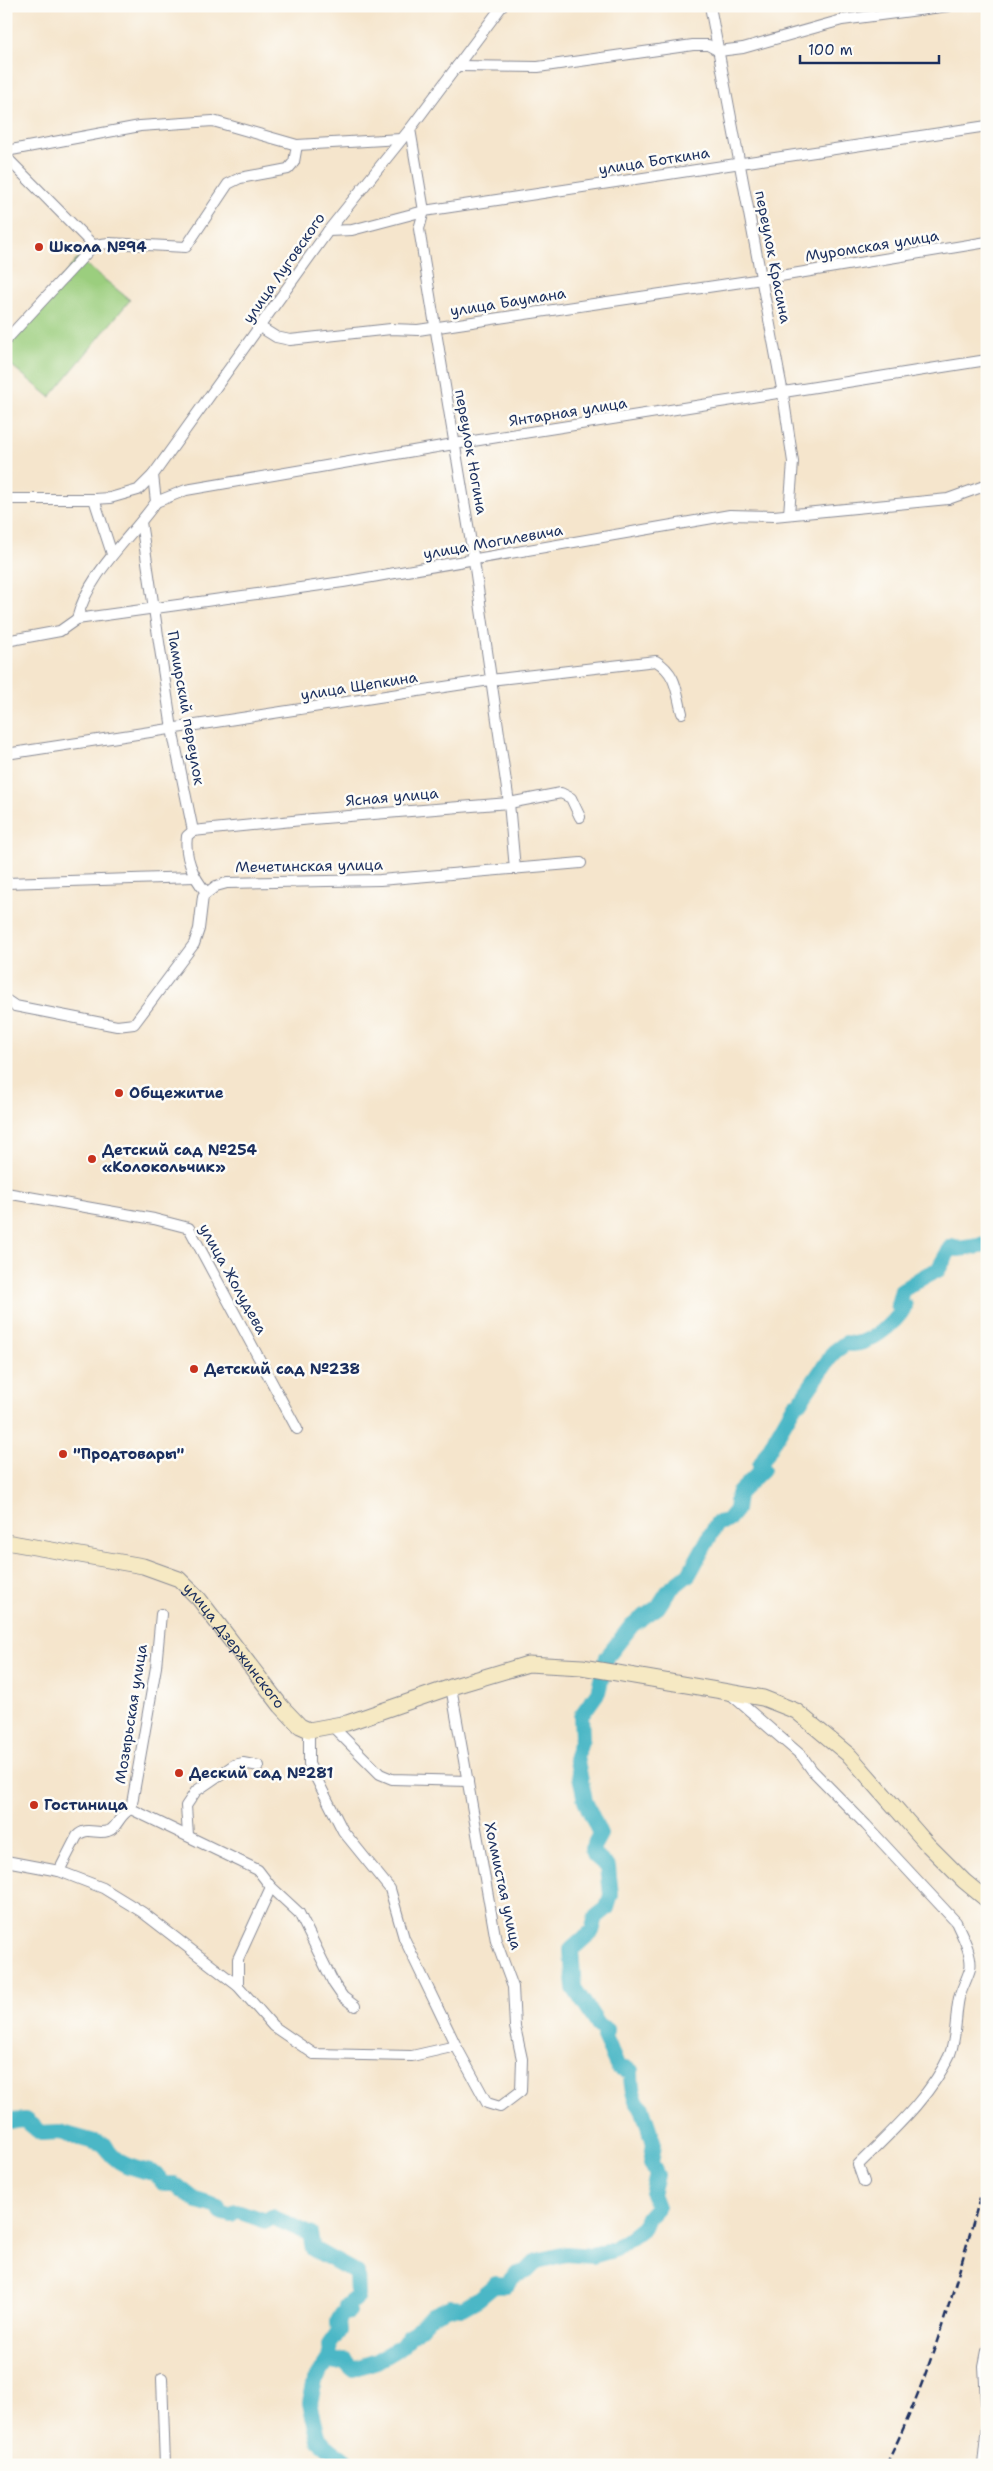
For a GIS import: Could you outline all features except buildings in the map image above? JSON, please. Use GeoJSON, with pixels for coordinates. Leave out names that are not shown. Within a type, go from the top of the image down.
{"type":"FeatureCollection","features":[{"type":"Feature","properties":{"kind":"street","name":"улица Луговского"},"geometry":{"type":"LineString","coordinates":[[94,499],[110,498],[138,490],[152,475],[328,231],[410,129],[502,6]]}},
{"type":"Feature","properties":{"kind":"street","name":"переулок Красина"},"geometry":{"type":"LineString","coordinates":[[710,6],[783,394],[793,462],[789,514]]}},
{"type":"Feature","properties":{"kind":"street"},"geometry":{"type":"LineString","coordinates":[[457,66],[538,67],[693,45],[708,46],[719,51],[764,44],[842,20],[949,6]]}},
{"type":"Feature","properties":{"kind":"street"},"geometry":{"type":"LineString","coordinates":[[6,151],[140,126],[213,122],[297,145],[401,139]]}},
{"type":"Feature","properties":{"kind":"street","name":"улица Боткина"},"geometry":{"type":"LineString","coordinates":[[328,231],[352,230],[424,211],[987,126]]}},
{"type":"Feature","properties":{"kind":"street","name":"переулок Ногина"},"geometry":{"type":"LineString","coordinates":[[410,129],[424,211],[419,229],[474,561],[509,803],[515,869]]}},
{"type":"Feature","properties":{"kind":"street"},"geometry":{"type":"LineString","coordinates":[[6,340],[94,245],[109,243],[186,247],[228,184],[240,178],[288,169],[294,162],[297,145]]}},
{"type":"Feature","properties":{"kind":"street"},"geometry":{"type":"LineString","coordinates":[[6,157],[90,242]]}},
{"type":"Feature","properties":{"kind":"street","name":"Муромская улица"},"geometry":{"type":"LineString","coordinates":[[762,279],[987,242]]}},
{"type":"Feature","properties":{"kind":"street","name":"улица Баумана"},"geometry":{"type":"LineString","coordinates":[[260,327],[276,337],[290,340],[391,329],[436,328],[762,279]]}},
{"type":"Feature","properties":{"kind":"street","name":"Янтарная улица"},"geometry":{"type":"LineString","coordinates":[[156,502],[186,490],[454,444],[783,394],[987,360]]}},
{"type":"Feature","properties":{"kind":"street"},"geometry":{"type":"LineString","coordinates":[[77,619],[87,593],[112,554],[156,502],[152,475]]}},
{"type":"Feature","properties":{"kind":"street","name":"улица Могилевича"},"geometry":{"type":"LineString","coordinates":[[6,641],[60,631],[77,619],[154,610],[474,561],[730,515],[789,514],[948,499],[987,485]]}},
{"type":"Feature","properties":{"kind":"street"},"geometry":{"type":"LineString","coordinates":[[6,499],[94,499],[112,554]]}},
{"type":"Feature","properties":{"kind":"street","name":"Памирский переулок"},"geometry":{"type":"LineString","coordinates":[[141,522],[172,730],[193,831],[187,836],[186,848],[195,876],[206,892]]}},
{"type":"Feature","properties":{"kind":"street","name":"улица Щепкина"},"geometry":{"type":"LineString","coordinates":[[6,754],[490,680],[656,661],[673,676],[682,713]]}},
{"type":"Feature","properties":{"kind":"street","name":"Ясная улица"},"geometry":{"type":"LineString","coordinates":[[193,831],[509,803],[561,793],[571,798],[580,818]]}},
{"type":"Feature","properties":{"kind":"street","name":"Мечетинская улица"},"geometry":{"type":"LineString","coordinates":[[206,892],[227,883],[380,880],[581,863]]}},
{"type":"Feature","properties":{"kind":"street"},"geometry":{"type":"LineString","coordinates":[[6,883],[195,876]]}},
{"type":"Feature","properties":{"kind":"street"},"geometry":{"type":"LineString","coordinates":[[6,1000],[15,1006],[117,1026],[134,1024],[194,944],[199,930],[201,901],[206,892]]}},
{"type":"Feature","properties":{"kind":"street","name":"улица Жолудева"},"geometry":{"type":"LineString","coordinates":[[6,1193],[154,1219],[189,1228],[297,1429]]}},
{"type":"Feature","properties":{"kind":"street","name":"улица Дзержинского"},"geometry":{"type":"LineString","coordinates":[[6,1542],[143,1566],[179,1579],[199,1599],[281,1706],[300,1726],[309,1730]]}},
{"type":"Feature","properties":{"kind":"street","name":"Мозырьская улица"},"geometry":{"type":"LineString","coordinates":[[131,1809],[156,1667],[161,1614]]}},
{"type":"Feature","properties":{"kind":"street"},"geometry":{"type":"LineString","coordinates":[[6,1861],[59,1871],[103,1888],[142,1912],[238,1986],[273,2026],[314,2054],[412,2056],[456,2046],[404,1938],[390,1889],[342,1831],[309,1764],[309,1730],[334,1727],[450,1687],[528,1664],[582,1666],[763,1698],[796,1711],[850,1756],[928,1845],[964,1881],[987,1900]]}},
{"type":"Feature","properties":{"kind":"street","name":"Холмистая улица"},"geometry":{"type":"LineString","coordinates":[[450,1687],[496,1941],[513,1987],[515,2027],[522,2059],[521,2091],[500,2107],[487,2103],[456,2046]]}},
{"type":"Feature","properties":{"kind":"street"},"geometry":{"type":"LineString","coordinates":[[726,1691],[802,1756],[812,1770],[866,1824],[956,1922],[965,1941],[970,1967],[959,1998],[954,2039],[949,2054],[930,2086],[894,2129],[858,2165],[864,2182]]}},
{"type":"Feature","properties":{"kind":"street"},"geometry":{"type":"LineString","coordinates":[[334,1727],[380,1774],[392,1780],[468,1781]]}},
{"type":"Feature","properties":{"kind":"street"},"geometry":{"type":"LineString","coordinates":[[188,1835],[186,1806],[196,1791],[234,1765],[243,1763],[259,1766]]}},
{"type":"Feature","properties":{"kind":"street"},"geometry":{"type":"LineString","coordinates":[[59,1871],[76,1836],[87,1830],[106,1832],[112,1830],[124,1812],[131,1809],[258,1870],[271,1887],[298,1914],[334,1984],[344,1997],[355,2006]]}},
{"type":"Feature","properties":{"kind":"street"},"geometry":{"type":"LineString","coordinates":[[238,1986],[238,1959],[271,1887]]}},
{"type":"Feature","properties":{"kind":"street"},"geometry":{"type":"LineString","coordinates":[[987,2351],[984,2366],[987,2420]]}},
{"type":"Feature","properties":{"kind":"street"},"geometry":{"type":"LineString","coordinates":[[162,2378],[164,2465]]}},
{"type":"Feature","properties":{"kind":"street"},"geometry":{"type":"LineString","coordinates":[[983,2465],[987,2424]]}},
{"type":"Feature","properties":{"kind":"green space"},"geometry":{"type":"Polygon","coordinates":[[[78,258],[130,300],[50,397],[6,361],[6,345],[78,258]]]}},
{"type":"Feature","properties":{"kind":"waterway"},"geometry":{"type":"LineString","coordinates":[[6,2117],[12,2121],[25,2120],[41,2133],[59,2132],[105,2145],[109,2152],[120,2162],[133,2168],[155,2173],[164,2184],[175,2184],[195,2200],[218,2207],[220,2212],[231,2215],[237,2211],[266,2221],[272,2217],[310,2234],[313,2249],[357,2273],[358,2296],[346,2306],[349,2312],[342,2314],[338,2321],[339,2331],[329,2345],[330,2357],[336,2362],[344,2360],[353,2369],[377,2361],[402,2346],[409,2336],[416,2332],[432,2315],[450,2307],[462,2308],[478,2299],[496,2284],[506,2285],[515,2275],[527,2271],[537,2261],[566,2254],[592,2256],[616,2249],[644,2227],[648,2217],[657,2207],[652,2194],[657,2175],[651,2163],[654,2144],[642,2108],[634,2096],[631,2071],[618,2067],[604,2037],[606,2030],[599,2026],[574,1988],[571,1950],[592,1931],[596,1917],[607,1908],[611,1895],[608,1867],[595,1856],[592,1849],[600,1834],[585,1801],[576,1756],[582,1738],[581,1716],[598,1692],[607,1657],[632,1625],[658,1607],[669,1590],[689,1574],[717,1523],[727,1521],[736,1510],[738,1494],[763,1469],[760,1465],[795,1404],[799,1403],[834,1352],[846,1343],[854,1344],[871,1338],[895,1320],[905,1306],[898,1305],[902,1290],[924,1276],[938,1270],[951,1247],[958,1249],[987,1245]]}},
{"type":"Feature","properties":{"kind":"waterway"},"geometry":{"type":"LineString","coordinates":[[330,2357],[315,2380],[310,2403],[319,2440],[350,2465]]}},
{"type":"Feature","properties":{"kind":"railway"},"geometry":{"type":"LineString","coordinates":[[886,2465],[918,2394],[944,2321],[987,2173]]}},
{"type":"Feature","properties":{"kind":"place","name":"Школа №94"},"geometry":{"type":"Point","coordinates":[39,247]}},
{"type":"Feature","properties":{"kind":"place","name":"Общежитие"},"geometry":{"type":"Point","coordinates":[119,1093]}},
{"type":"Feature","properties":{"kind":"place","name":"Детский сад №254 «Колокольчик»"},"geometry":{"type":"Point","coordinates":[92,1159]}},
{"type":"Feature","properties":{"kind":"place","name":"Детский сад №238"},"geometry":{"type":"Point","coordinates":[194,1369]}},
{"type":"Feature","properties":{"kind":"place","name":"\"Продтовары\""},"geometry":{"type":"Point","coordinates":[63,1454]}},
{"type":"Feature","properties":{"kind":"place","name":"Деский сад №281"},"geometry":{"type":"Point","coordinates":[179,1773]}},
{"type":"Feature","properties":{"kind":"place","name":"Гостиница"},"geometry":{"type":"Point","coordinates":[34,1805]}}]}
